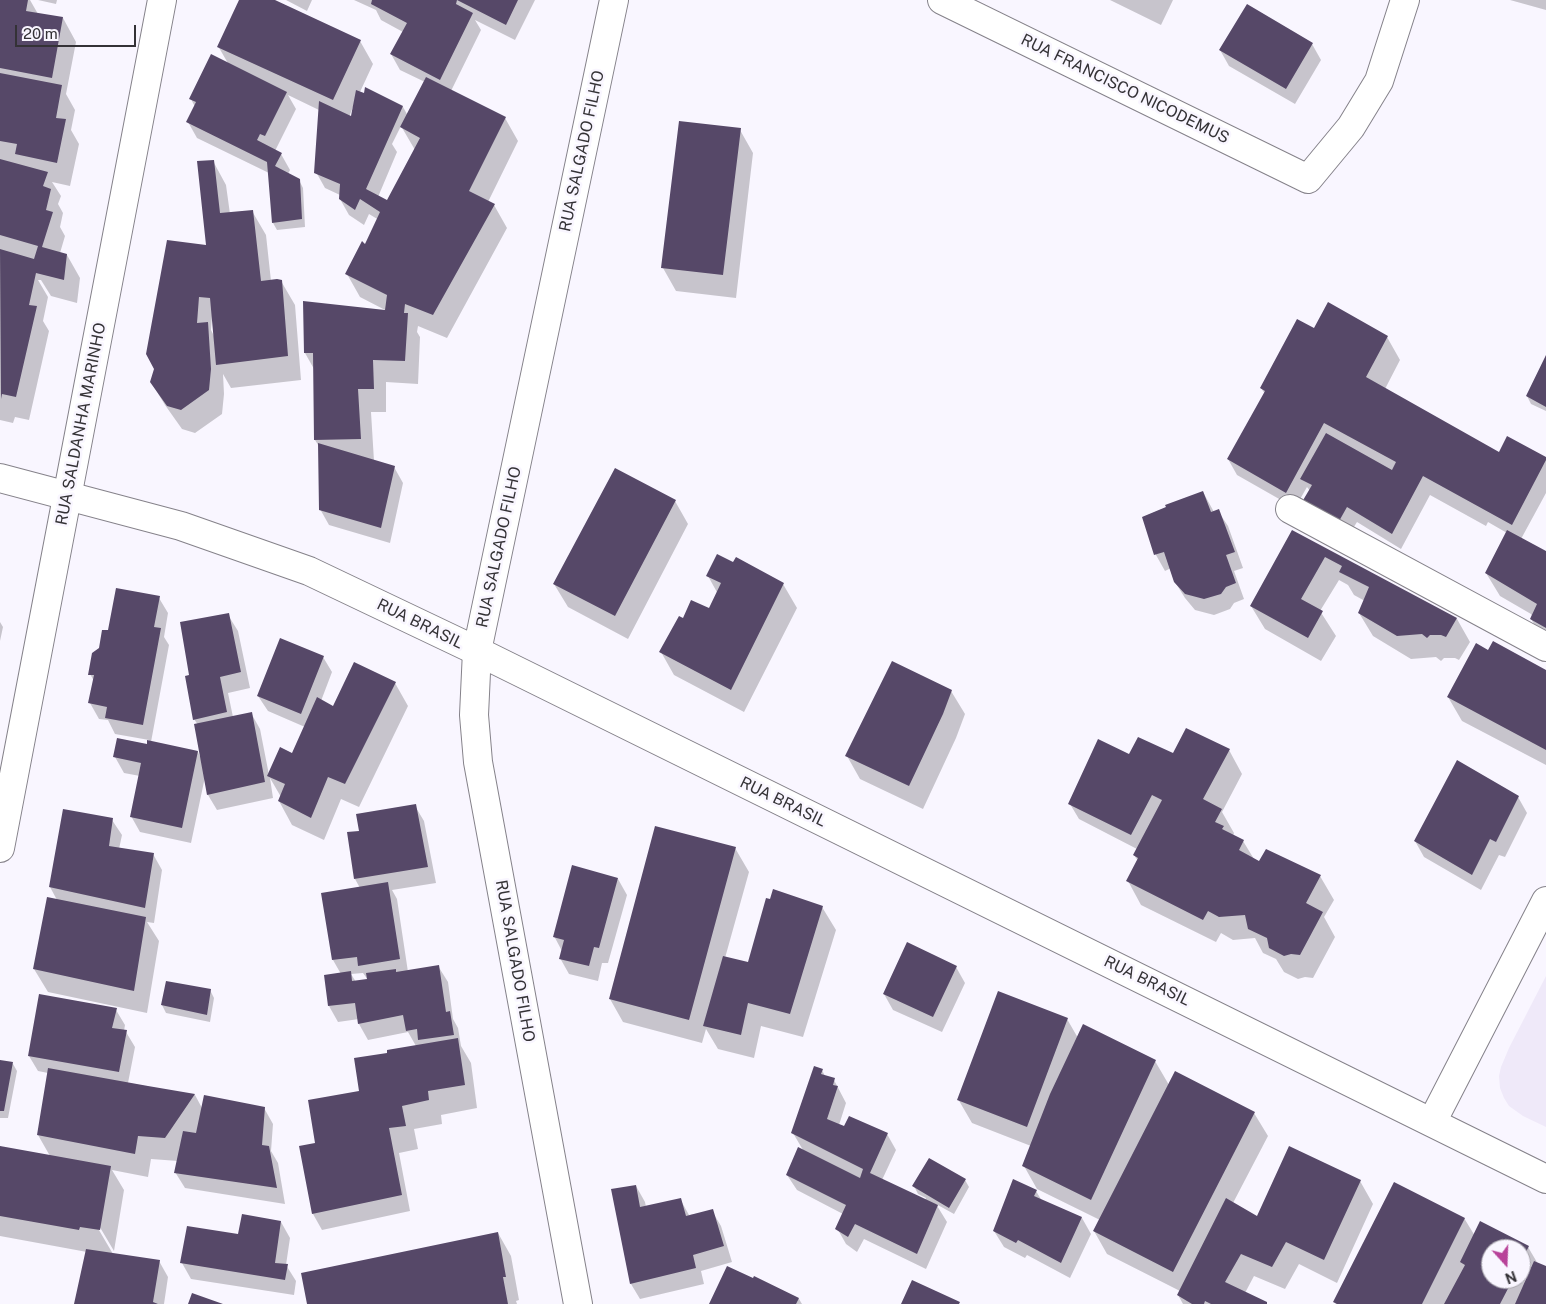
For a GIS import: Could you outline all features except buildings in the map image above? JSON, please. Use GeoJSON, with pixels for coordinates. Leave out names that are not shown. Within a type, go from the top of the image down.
{"type":"FeatureCollection","features":[{"type":"Feature","properties":{"kind":"street","name":"RUA SALDANHA MARINHO"},"geometry":{"type":"LineString","coordinates":[[0,848],[162,0]]}},
{"type":"Feature","properties":{"kind":"street","name":"RUA SALGADO FILHO"},"geometry":{"type":"LineString","coordinates":[[578,1304],[478,762],[474,715],[477,651],[614,0]]}},
{"type":"Feature","properties":{"kind":"street","name":"RUA FRANCISCO NICODEMUS"},"geometry":{"type":"LineString","coordinates":[[942,0],[1308,178],[1351,127],[1379,81],[1405,0]]}},
{"type":"Feature","properties":{"kind":"street","name":"RUA BRASIL"},"geometry":{"type":"LineString","coordinates":[[0,478],[181,526],[309,571],[477,651],[1546,1179]]}},
{"type":"Feature","properties":{"kind":"street"},"geometry":{"type":"LineString","coordinates":[[1290,509],[1546,647]]}},
{"type":"Feature","properties":{"kind":"street"},"geometry":{"type":"LineString","coordinates":[[1432,1122],[1546,901]]}},
{"type":"Feature","properties":{"kind":"shaded area"},"geometry":{"type":"Polygon","coordinates":[[[1546,976],[1546,1127],[1523,1116],[1509,1106],[1500,1088],[1499,1076],[1509,1048],[1546,976]]]}}]}
